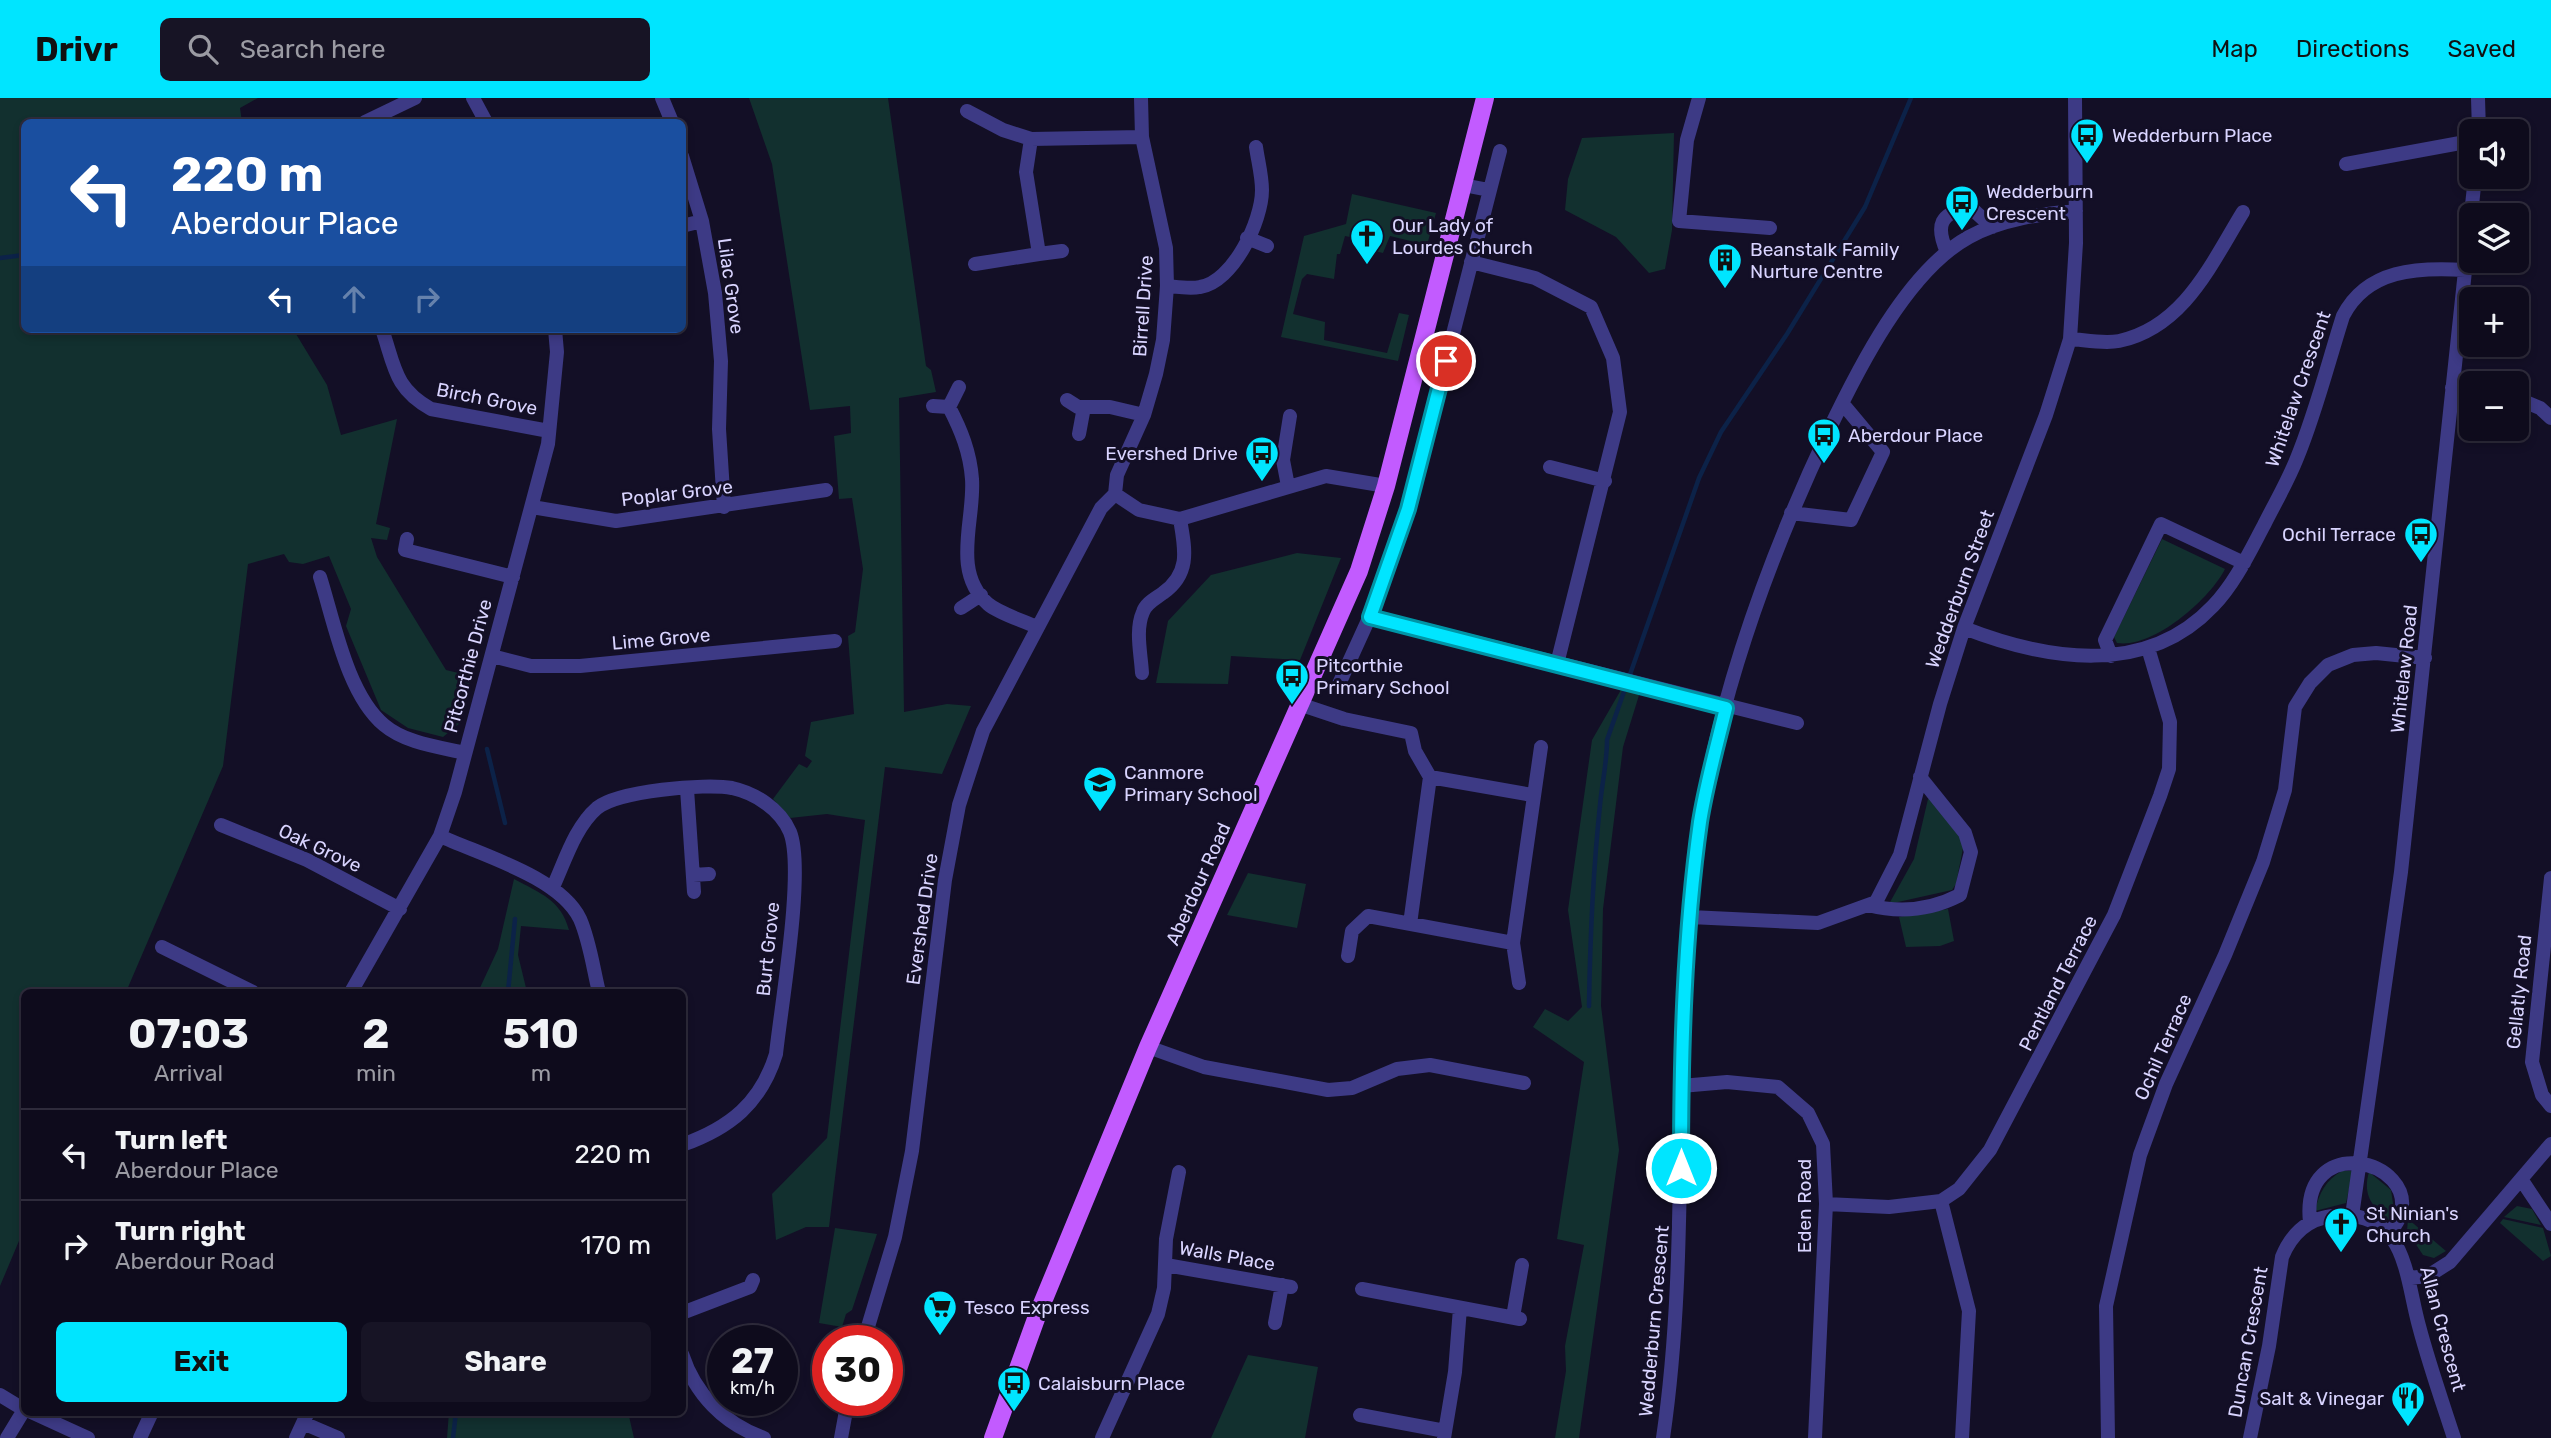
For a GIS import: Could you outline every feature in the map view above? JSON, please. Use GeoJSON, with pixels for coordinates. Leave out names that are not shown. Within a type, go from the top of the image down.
{"type":"FeatureCollection","features":[{"type":"Feature","properties":{"kind":"main road","name":"Aberdour Road"},"geometry":{"type":"LineString","coordinates":[[993,1438],[1037,1316],[1148,1047],[1302,705],[1359,571],[1386,486],[1485,98]]}},
{"type":"Feature","properties":{"kind":"street"},"geometry":{"type":"LineString","coordinates":[[371,119],[415,98]]}},
{"type":"Feature","properties":{"kind":"street"},"geometry":{"type":"LineString","coordinates":[[473,98],[484,119]]}},
{"type":"Feature","properties":{"kind":"street"},"geometry":{"type":"LineString","coordinates":[[662,98],[671,119]]}},
{"type":"Feature","properties":{"kind":"street","name":"Birrell Drive"},"geometry":{"type":"LineString","coordinates":[[1141,98],[1142,137],[1166,248],[1167,286],[1163,340],[1144,415]]}},
{"type":"Feature","properties":{"kind":"street"},"geometry":{"type":"LineString","coordinates":[[1699,98],[1687,140],[1679,220],[1770,228]]}},
{"type":"Feature","properties":{"kind":"street","name":"Wedderburn Street"},"geometry":{"type":"LineString","coordinates":[[1868,905],[1876,902],[1900,855],[1964,628],[2046,415],[2070,339],[2076,211],[2075,98]]}},
{"type":"Feature","properties":{"kind":"street"},"geometry":{"type":"LineString","coordinates":[[2478,98],[2479,119]]}},
{"type":"Feature","properties":{"kind":"street"},"geometry":{"type":"LineString","coordinates":[[967,111],[1003,130],[1031,139],[1142,137]]}},
{"type":"Feature","properties":{"kind":"street"},"geometry":{"type":"LineString","coordinates":[[1031,139],[1026,172],[1039,254]]}},
{"type":"Feature","properties":{"kind":"street"},"geometry":{"type":"LineString","coordinates":[[2346,164],[2459,143]]}},
{"type":"Feature","properties":{"kind":"street"},"geometry":{"type":"LineString","coordinates":[[1167,286],[1200,287],[1216,281],[1228,272],[1260,207],[1262,190],[1256,146]]}},
{"type":"Feature","properties":{"kind":"street"},"geometry":{"type":"LineString","coordinates":[[1339,684],[1370,617],[1408,509],[1500,150]]}},
{"type":"Feature","properties":{"kind":"street","name":"Lilac Grove"},"geometry":{"type":"LineString","coordinates":[[686,169],[702,221],[715,293],[721,361],[719,429],[724,508]]}},
{"type":"Feature","properties":{"kind":"street"},"geometry":{"type":"LineString","coordinates":[[1463,185],[1489,190]]}},
{"type":"Feature","properties":{"kind":"street"},"geometry":{"type":"LineString","coordinates":[[1947,252],[1939,234],[1943,220],[1955,210],[1970,207],[1992,227]]}},
{"type":"Feature","properties":{"kind":"street","name":"Wedderburn Crescent"},"geometry":{"type":"LineString","coordinates":[[1663,1438],[1671,1372],[1681,1223],[1681,1086],[1690,917],[1701,820],[1744,641],[1791,513],[1842,403],[1888,323],[1926,272],[1968,237],[1992,227],[2039,214],[2076,211]]}},
{"type":"Feature","properties":{"kind":"street"},"geometry":{"type":"LineString","coordinates":[[2070,339],[2117,342],[2158,328],[2192,296],[2243,212]]}},
{"type":"Feature","properties":{"kind":"street"},"geometry":{"type":"LineString","coordinates":[[686,225],[702,221]]}},
{"type":"Feature","properties":{"kind":"street"},"geometry":{"type":"LineString","coordinates":[[1247,238],[1267,246]]}},
{"type":"Feature","properties":{"kind":"street"},"geometry":{"type":"LineString","coordinates":[[975,264],[1062,251]]}},
{"type":"Feature","properties":{"kind":"street"},"geometry":{"type":"LineString","coordinates":[[1471,262],[1535,278],[1591,307],[1614,358],[1620,412],[1605,481],[1557,664]]}},
{"type":"Feature","properties":{"kind":"street","name":"Whitelaw Crescent"},"geometry":{"type":"LineString","coordinates":[[1964,628],[2006,644],[2088,658],[2148,648],[2196,622],[2213,606],[2244,563],[2297,459],[2343,316],[2352,298],[2371,284],[2394,274],[2422,268],[2459,270]]}},
{"type":"Feature","properties":{"kind":"street","name":"Whitelaw Road"},"geometry":{"type":"LineString","coordinates":[[2352,1216],[2394,926],[2465,273]]}},
{"type":"Feature","properties":{"kind":"street","name":"Birch Grove"},"geometry":{"type":"LineString","coordinates":[[383,333],[402,387],[415,400],[431,409],[550,431]]}},
{"type":"Feature","properties":{"kind":"street","name":"Pitcorthie Drive"},"geometry":{"type":"LineString","coordinates":[[353,989],[440,836],[492,656],[550,431],[557,352],[555,333]]}},
{"type":"Feature","properties":{"kind":"street"},"geometry":{"type":"LineString","coordinates":[[948,407],[960,387]]}},
{"type":"Feature","properties":{"kind":"street"},"geometry":{"type":"LineString","coordinates":[[2452,388],[2459,389]]}},
{"type":"Feature","properties":{"kind":"street"},"geometry":{"type":"LineString","coordinates":[[1067,400],[1078,407],[1110,407],[1144,415]]}},
{"type":"Feature","properties":{"kind":"street"},"geometry":{"type":"LineString","coordinates":[[1791,513],[1851,520],[1878,463],[1883,452],[1842,403]]}},
{"type":"Feature","properties":{"kind":"street"},"geometry":{"type":"LineString","coordinates":[[2529,403],[2540,408],[2551,418]]}},
{"type":"Feature","properties":{"kind":"street"},"geometry":{"type":"LineString","coordinates":[[933,406],[948,407]]}},
{"type":"Feature","properties":{"kind":"street"},"geometry":{"type":"LineString","coordinates":[[948,407],[962,433],[970,460],[972,483],[966,551],[970,572],[989,605],[1037,627]]}},
{"type":"Feature","properties":{"kind":"street"},"geometry":{"type":"LineString","coordinates":[[1079,434],[1084,407]]}},
{"type":"Feature","properties":{"kind":"street","name":"Evershed Drive"},"geometry":{"type":"LineString","coordinates":[[869,1325],[895,1237],[912,1151],[945,880],[959,805],[979,739],[1101,508],[1115,494],[1117,475],[1144,415]]}},
{"type":"Feature","properties":{"kind":"street"},"geometry":{"type":"LineString","coordinates":[[1288,486],[1283,460],[1290,416]]}},
{"type":"Feature","properties":{"kind":"street"},"geometry":{"type":"LineString","coordinates":[[1550,467],[1605,481]]}},
{"type":"Feature","properties":{"kind":"street"},"geometry":{"type":"LineString","coordinates":[[1115,494],[1139,510],[1180,519],[1326,476],[1386,486]]}},
{"type":"Feature","properties":{"kind":"street","name":"Poplar Grove"},"geometry":{"type":"LineString","coordinates":[[532,507],[616,521],[724,508],[826,490]]}},
{"type":"Feature","properties":{"kind":"street"},"geometry":{"type":"LineString","coordinates":[[1142,673],[1139,627],[1143,611],[1170,588],[1184,567],[1186,555],[1180,519]]}},
{"type":"Feature","properties":{"kind":"street"},"geometry":{"type":"LineString","coordinates":[[2111,656],[2105,640],[2161,524],[2244,563]]}},
{"type":"Feature","properties":{"kind":"street"},"geometry":{"type":"LineString","coordinates":[[404,550],[513,576]]}},
{"type":"Feature","properties":{"kind":"street"},"geometry":{"type":"LineString","coordinates":[[320,577],[358,694],[375,715],[384,725],[417,742],[465,753]]}},
{"type":"Feature","properties":{"kind":"street"},"geometry":{"type":"LineString","coordinates":[[961,608],[981,595]]}},
{"type":"Feature","properties":{"kind":"street"},"geometry":{"type":"LineString","coordinates":[[1370,617],[1726,708],[1797,723]]}},
{"type":"Feature","properties":{"kind":"street","name":"Lime Grove"},"geometry":{"type":"LineString","coordinates":[[492,656],[531,666],[580,666],[835,641]]}},
{"type":"Feature","properties":{"kind":"street","name":"Pentland Terrace"},"geometry":{"type":"LineString","coordinates":[[1941,1201],[1959,1189],[1977,1170],[2023,1093],[2114,915],[2160,796],[2169,769],[2171,722],[2148,648]]}},
{"type":"Feature","properties":{"kind":"street","name":"Ochil Terrace"},"geometry":{"type":"LineString","coordinates":[[2108,1438],[2106,1306],[2140,1155],[2166,1084],[2225,955],[2263,862],[2285,790],[2295,707],[2310,683],[2328,665],[2353,655],[2376,653],[2425,658]]}},
{"type":"Feature","properties":{"kind":"street"},"geometry":{"type":"LineString","coordinates":[[1302,705],[1344,719],[1411,733],[1415,751],[1430,777],[1410,924]]}},
{"type":"Feature","properties":{"kind":"street"},"geometry":{"type":"LineString","coordinates":[[1519,983],[1513,943],[1532,795],[1541,747]]}},
{"type":"Feature","properties":{"kind":"street"},"geometry":{"type":"LineString","coordinates":[[1430,777],[1532,795]]}},
{"type":"Feature","properties":{"kind":"street"},"geometry":{"type":"LineString","coordinates":[[1690,917],[1818,923],[1868,905],[1894,911],[1944,903],[1960,895],[1971,852],[1965,833],[1920,777]]}},
{"type":"Feature","properties":{"kind":"street","name":"Burt Grove"},"geometry":{"type":"LineString","coordinates":[[553,887],[582,824],[597,808],[612,798],[631,793],[730,788],[763,801],[789,830],[796,870],[776,1054],[770,1073],[747,1109],[708,1136],[686,1144]]}},
{"type":"Feature","properties":{"kind":"street"},"geometry":{"type":"LineString","coordinates":[[687,789],[694,892]]}},
{"type":"Feature","properties":{"kind":"street","name":"Oak Grove"},"geometry":{"type":"LineString","coordinates":[[220,825],[307,860],[400,909]]}},
{"type":"Feature","properties":{"kind":"street"},"geometry":{"type":"LineString","coordinates":[[440,836],[553,887],[569,901],[580,919],[598,989]]}},
{"type":"Feature","properties":{"kind":"street"},"geometry":{"type":"LineString","coordinates":[[693,875],[709,874]]}},
{"type":"Feature","properties":{"kind":"street","name":"Gellatly Road"},"geometry":{"type":"LineString","coordinates":[[2551,878],[2532,1062],[2542,1095],[2551,1106]]}},
{"type":"Feature","properties":{"kind":"street"},"geometry":{"type":"LineString","coordinates":[[1348,956],[1352,931],[1368,916],[1513,943]]}},
{"type":"Feature","properties":{"kind":"street"},"geometry":{"type":"LineString","coordinates":[[162,947],[247,989]]}},
{"type":"Feature","properties":{"kind":"street"},"geometry":{"type":"LineString","coordinates":[[1148,1047],[1204,1067],[1328,1090],[1352,1088],[1398,1069],[1430,1065],[1524,1083]]}},
{"type":"Feature","properties":{"kind":"street","name":"Eden Road"},"geometry":{"type":"LineString","coordinates":[[1681,1086],[1727,1082],[1778,1087],[1808,1113],[1823,1144],[1826,1204],[1815,1438]]}},
{"type":"Feature","properties":{"kind":"street"},"geometry":{"type":"LineString","coordinates":[[2409,1278],[2428,1276],[2451,1262],[2551,1144]]}},
{"type":"Feature","properties":{"kind":"street"},"geometry":{"type":"LineString","coordinates":[[2360,1164],[2380,1170],[2395,1182],[2402,1204],[2400,1216],[2389,1234],[2367,1219],[2352,1216],[2333,1216],[2310,1222],[2309,1195],[2320,1177],[2336,1165],[2360,1164]]}},
{"type":"Feature","properties":{"kind":"street","name":"Walls Place"},"geometry":{"type":"LineString","coordinates":[[1102,1438],[1155,1323],[1164,1288],[1166,1239],[1179,1172]]}},
{"type":"Feature","properties":{"kind":"street"},"geometry":{"type":"LineString","coordinates":[[2521,1179],[2551,1224]]}},
{"type":"Feature","properties":{"kind":"street"},"geometry":{"type":"LineString","coordinates":[[1826,1204],[1889,1207],[1941,1201],[1969,1311],[1962,1438]]}},
{"type":"Feature","properties":{"kind":"street","name":"Duncan Crescent"},"geometry":{"type":"LineString","coordinates":[[2250,1438],[2269,1346],[2282,1257],[2288,1244],[2310,1222]]}},
{"type":"Feature","properties":{"kind":"street","name":"Allan Crescent"},"geometry":{"type":"LineString","coordinates":[[2389,1234],[2400,1249],[2418,1323],[2454,1438]]}},
{"type":"Feature","properties":{"kind":"street","name":"Walls Place"},"geometry":{"type":"LineString","coordinates":[[1166,1265],[1286,1286],[1275,1323]]}},
{"type":"Feature","properties":{"kind":"street"},"geometry":{"type":"LineString","coordinates":[[1362,1289],[1517,1318],[1522,1265]]}},
{"type":"Feature","properties":{"kind":"street"},"geometry":{"type":"LineString","coordinates":[[686,1311],[750,1287],[753,1280]]}},
{"type":"Feature","properties":{"kind":"street"},"geometry":{"type":"LineString","coordinates":[[1360,1415],[1445,1434],[1455,1372],[1460,1308]]}},
{"type":"Feature","properties":{"kind":"street"},"geometry":{"type":"LineString","coordinates":[[686,1362],[699,1390],[715,1409],[733,1424],[764,1438]]}},
{"type":"Feature","properties":{"kind":"street"},"geometry":{"type":"LineString","coordinates":[[0,1395],[21,1407]]}},
{"type":"Feature","properties":{"kind":"street"},"geometry":{"type":"LineString","coordinates":[[6,1438],[22,1416]]}},
{"type":"Feature","properties":{"kind":"street"},"geometry":{"type":"LineString","coordinates":[[39,1416],[88,1438]]}},
{"type":"Feature","properties":{"kind":"street"},"geometry":{"type":"LineString","coordinates":[[140,1438],[150,1416]]}},
{"type":"Feature","properties":{"kind":"street"},"geometry":{"type":"LineString","coordinates":[[841,1438],[845,1416]]}},
{"type":"Feature","properties":{"kind":"street"},"geometry":{"type":"LineString","coordinates":[[296,1438],[306,1417],[338,1438]]}},
{"type":"Feature","properties":{"kind":"green space"},"geometry":{"type":"Polygon","coordinates":[[[0,98],[258,98],[240,108],[242,119],[21,119],[21,333],[295,333],[327,385],[341,435],[397,419],[376,524],[390,528],[387,540],[371,538],[377,557],[446,670],[471,676],[460,723],[443,737],[408,728],[381,710],[346,626],[351,609],[329,556],[303,564],[289,562],[284,554],[248,564],[223,766],[127,989],[21,989],[21,1236],[0,1286],[0,98]]]}},
{"type":"Feature","properties":{"kind":"green space"},"geometry":{"type":"Polygon","coordinates":[[[749,98],[888,98],[926,366],[931,370],[936,392],[899,398],[904,712],[947,704],[971,706],[942,774],[885,767],[829,1227],[806,1227],[776,1240],[772,1194],[827,1138],[865,820],[827,814],[790,818],[773,799],[799,764],[807,768],[812,761],[805,756],[811,722],[854,714],[848,636],[855,632],[863,569],[852,498],[839,499],[834,436],[851,433],[850,406],[810,410],[772,164],[749,98]]]}},
{"type":"Feature","properties":{"kind":"green space"},"geometry":{"type":"Polygon","coordinates":[[[1674,133],[1672,230],[1665,269],[1649,273],[1616,237],[1565,210],[1568,179],[1582,138],[1674,133]]]}},
{"type":"Feature","properties":{"kind":"green space"},"geometry":{"type":"Polygon","coordinates":[[[1352,194],[1436,213],[1427,245],[1390,236],[1383,253],[1353,246],[1355,238],[1345,236],[1340,254],[1337,254],[1334,279],[1307,274],[1302,279],[1293,314],[1325,322],[1324,340],[1387,353],[1399,313],[1409,315],[1398,361],[1281,337],[1304,236],[1346,224],[1352,194]]]}},
{"type":"Feature","properties":{"kind":"green space"},"geometry":{"type":"Polygon","coordinates":[[[2162,539],[2225,569],[2207,594],[2179,620],[2147,638],[2131,643],[2117,643],[2114,637],[2162,539]]]}},
{"type":"Feature","properties":{"kind":"green space"},"geometry":{"type":"Polygon","coordinates":[[[1297,553],[1341,558],[1300,660],[1231,656],[1228,684],[1156,683],[1168,621],[1211,575],[1297,553]]]}},
{"type":"Feature","properties":{"kind":"green space"},"geometry":{"type":"Polygon","coordinates":[[[1622,688],[1640,692],[1623,747],[1603,909],[1601,1006],[1619,1150],[1579,1438],[1555,1438],[1566,1371],[1565,1346],[1584,1245],[1557,1239],[1584,1062],[1533,1027],[1545,1009],[1568,1021],[1582,1007],[1568,910],[1592,740],[1622,688]]]}},
{"type":"Feature","properties":{"kind":"green space"},"geometry":{"type":"Polygon","coordinates":[[[1928,799],[1934,799],[1964,843],[1956,884],[1952,890],[1889,904],[1914,859],[1928,799]]]}},
{"type":"Feature","properties":{"kind":"green space"},"geometry":{"type":"Polygon","coordinates":[[[1248,873],[1306,884],[1297,928],[1227,915],[1248,873]]]}},
{"type":"Feature","properties":{"kind":"green space"},"geometry":{"type":"Polygon","coordinates":[[[514,879],[541,893],[561,911],[569,930],[521,926],[518,955],[526,989],[479,989],[498,949],[514,879]]]}},
{"type":"Feature","properties":{"kind":"green space"},"geometry":{"type":"Polygon","coordinates":[[[1948,909],[1954,941],[1940,946],[1906,947],[1899,917],[1948,909]]]}},
{"type":"Feature","properties":{"kind":"green space"},"geometry":{"type":"Polygon","coordinates":[[[2342,1171],[2353,1171],[2346,1203],[2315,1211],[2324,1188],[2342,1171]]]}},
{"type":"Feature","properties":{"kind":"green space"},"geometry":{"type":"Polygon","coordinates":[[[2369,1172],[2391,1190],[2395,1217],[2392,1222],[2379,1212],[2368,1195],[2369,1172]]]}},
{"type":"Feature","properties":{"kind":"green space"},"geometry":{"type":"Polygon","coordinates":[[[2517,1206],[2532,1209],[2541,1225],[2504,1217],[2517,1206]]]}},
{"type":"Feature","properties":{"kind":"green space"},"geometry":{"type":"Polygon","coordinates":[[[2408,1219],[2446,1251],[2434,1258],[2423,1255],[2407,1231],[2408,1219]]]}},
{"type":"Feature","properties":{"kind":"green space"},"geometry":{"type":"Polygon","coordinates":[[[2503,1219],[2543,1228],[2551,1256],[2543,1261],[2500,1223],[2503,1219]]]}},
{"type":"Feature","properties":{"kind":"green space"},"geometry":{"type":"Polygon","coordinates":[[[835,1228],[877,1234],[852,1310],[846,1314],[843,1325],[819,1323],[835,1228]]]}},
{"type":"Feature","properties":{"kind":"green space"},"geometry":{"type":"Polygon","coordinates":[[[1248,1355],[1318,1367],[1305,1438],[1211,1438],[1248,1355]]]}},
{"type":"Feature","properties":{"kind":"green space"},"geometry":{"type":"Polygon","coordinates":[[[449,1416],[629,1416],[634,1438],[447,1438],[449,1416]]]}},
{"type":"Feature","properties":{"kind":"waterway"},"geometry":{"type":"LineString","coordinates":[[1589,1006],[1594,880],[1607,740],[1699,478],[1721,432],[1787,334],[1865,207],[1911,98]]}},
{"type":"Feature","properties":{"kind":"waterway"},"geometry":{"type":"LineString","coordinates":[[0,258],[21,255]]}},
{"type":"Feature","properties":{"kind":"waterway"},"geometry":{"type":"LineString","coordinates":[[487,749],[505,823]]}},
{"type":"Feature","properties":{"kind":"waterway"},"geometry":{"type":"LineString","coordinates":[[508,989],[515,919]]}},
{"type":"Feature","properties":{"kind":"waterway"},"geometry":{"type":"LineString","coordinates":[[453,1438],[456,1416]]}},
{"type":"Feature","properties":{"kind":"place","name":"Wedderburn Place"},"geometry":{"type":"Point","coordinates":[2087,165]}},
{"type":"Feature","properties":{"kind":"place","name":"Wedderburn Crescent"},"geometry":{"type":"Point","coordinates":[1962,232]}},
{"type":"Feature","properties":{"kind":"place","name":"Our Lady of Lourdes Church"},"geometry":{"type":"Point","coordinates":[1367,266]}},
{"type":"Feature","properties":{"kind":"place","name":"Beanstalk Family Nurture Centre"},"geometry":{"type":"Point","coordinates":[1725,290]}},
{"type":"Feature","properties":{"kind":"place","name":"Aberdour Place"},"geometry":{"type":"Point","coordinates":[1824,465]}},
{"type":"Feature","properties":{"kind":"place","name":"Evershed Drive"},"geometry":{"type":"Point","coordinates":[1262,483]}},
{"type":"Feature","properties":{"kind":"place","name":"Ochil Terrace"},"geometry":{"type":"Point","coordinates":[2421,564]}},
{"type":"Feature","properties":{"kind":"place","name":"Pitcorthie Primary School"},"geometry":{"type":"Point","coordinates":[1292,706]}},
{"type":"Feature","properties":{"kind":"place","name":"Canmore Primary School"},"geometry":{"type":"Point","coordinates":[1100,813]}},
{"type":"Feature","properties":{"kind":"place","name":"St Ninian's Church"},"geometry":{"type":"Point","coordinates":[2341,1254]}},
{"type":"Feature","properties":{"kind":"place","name":"Tesco Express"},"geometry":{"type":"Point","coordinates":[940,1337]}},
{"type":"Feature","properties":{"kind":"place","name":"Calaisburn Place"},"geometry":{"type":"Point","coordinates":[1014,1413]}},
{"type":"Feature","properties":{"kind":"place","name":"Salt & Vinegar"},"geometry":{"type":"Point","coordinates":[2408,1428]}},
{"type":"Feature","properties":{"kind":"route"},"geometry":{"type":"LineString","coordinates":[[1446,361],[1408,509],[1370,617],[1726,708],[1701,820],[1690,917],[1681,1086],[1681,1168]]}}]}
